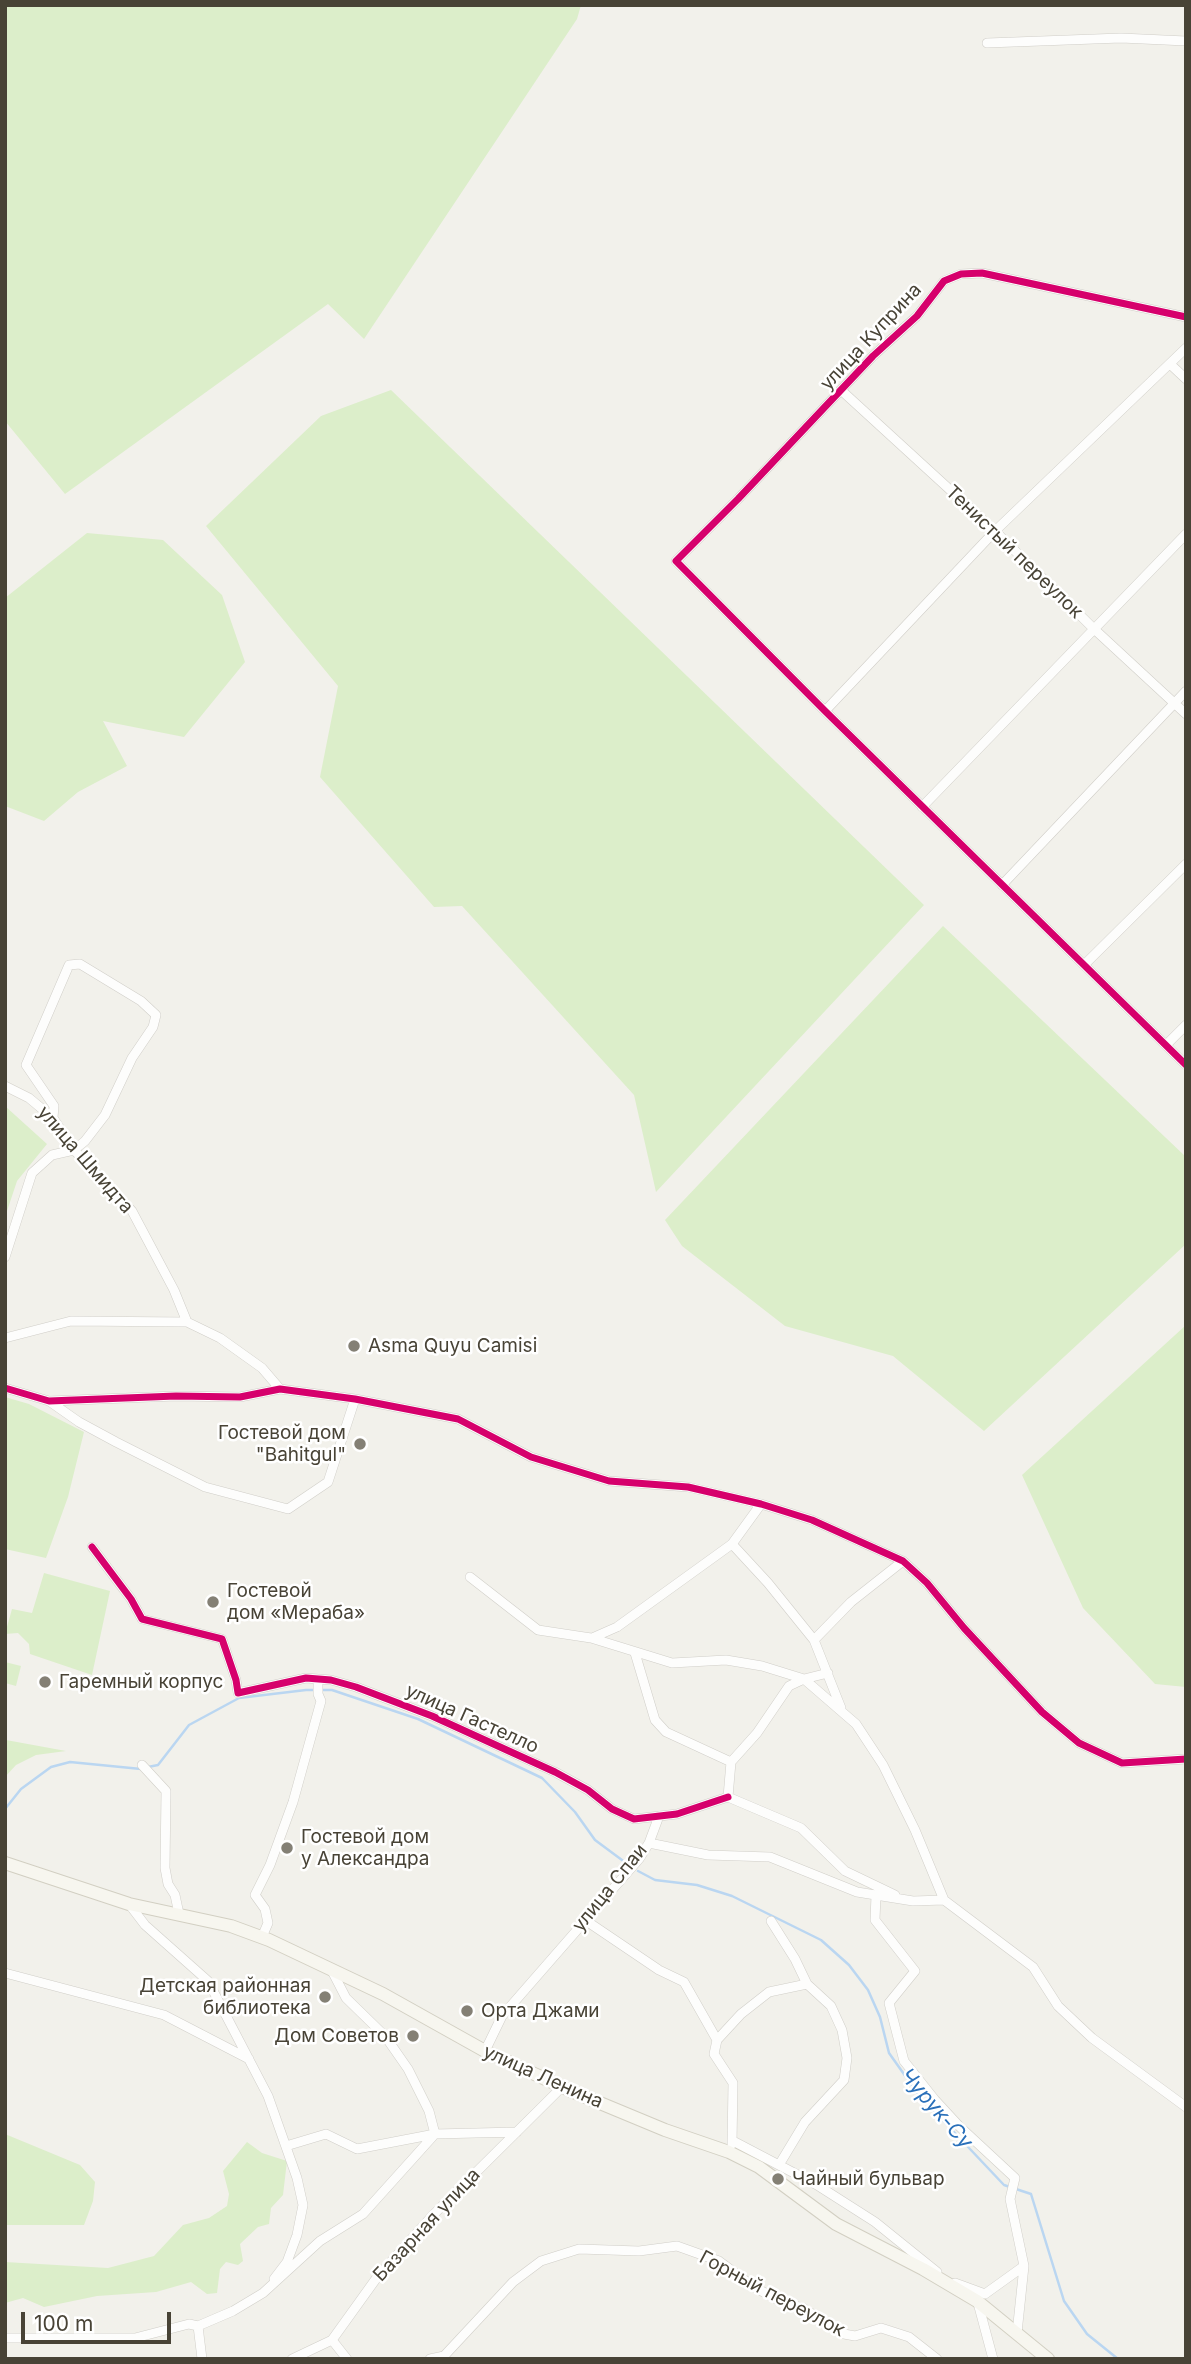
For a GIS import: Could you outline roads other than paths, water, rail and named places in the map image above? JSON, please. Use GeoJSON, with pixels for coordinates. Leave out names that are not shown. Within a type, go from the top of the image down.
{"type":"FeatureCollection","features":[{"type":"Feature","properties":{"kind":"main road","name":"улица Ленина"},"geometry":{"type":"LineString","coordinates":[[5,1863],[129,1904],[231,1926],[262,1937],[330,1967],[485,2051],[562,2087],[665,2130],[731,2147],[836,2224],[978,2301],[1048,2359]]}},
{"type":"Feature","properties":{"kind":"street"},"geometry":{"type":"LineString","coordinates":[[987,43],[1121,38],[1186,41]]}},
{"type":"Feature","properties":{"kind":"street","name":"улица Куприна"},"geometry":{"type":"LineString","coordinates":[[825,711],[676,561],[873,356],[917,316],[944,281],[961,274],[982,273],[1186,317]]}},
{"type":"Feature","properties":{"kind":"street"},"geometry":{"type":"LineString","coordinates":[[1186,348],[995,531],[825,711],[1186,1065]]}},
{"type":"Feature","properties":{"kind":"street"},"geometry":{"type":"LineString","coordinates":[[1170,364],[1186,379]]}},
{"type":"Feature","properties":{"kind":"street","name":"Тенистый переулок"},"geometry":{"type":"LineString","coordinates":[[842,391],[995,531],[1093,628],[1186,714]]}},
{"type":"Feature","properties":{"kind":"street"},"geometry":{"type":"LineString","coordinates":[[922,807],[1186,534]]}},
{"type":"Feature","properties":{"kind":"street"},"geometry":{"type":"LineString","coordinates":[[1002,885],[1186,691]]}},
{"type":"Feature","properties":{"kind":"street"},"geometry":{"type":"LineString","coordinates":[[1084,965],[1186,864]]}},
{"type":"Feature","properties":{"kind":"street"},"geometry":{"type":"LineString","coordinates":[[5,1257],[32,1173],[52,1155],[74,1150],[85,1141],[105,1115],[132,1058],[153,1027],[156,1015],[141,1001],[80,964],[69,965],[26,1065],[54,1106],[53,1118]]}},
{"type":"Feature","properties":{"kind":"street"},"geometry":{"type":"LineString","coordinates":[[1166,1045],[1186,1025]]}},
{"type":"Feature","properties":{"kind":"street","name":"улица Шмидта"},"geometry":{"type":"LineString","coordinates":[[5,1086],[29,1098],[53,1118],[74,1150],[132,1211],[174,1290],[187,1322]]}},
{"type":"Feature","properties":{"kind":"street"},"geometry":{"type":"LineString","coordinates":[[5,1338],[71,1321],[187,1322],[230,1345],[261,1368],[280,1389]]}},
{"type":"Feature","properties":{"kind":"street"},"geometry":{"type":"LineString","coordinates":[[5,1388],[49,1401],[106,1437],[205,1487],[288,1509],[328,1482],[355,1399]]}},
{"type":"Feature","properties":{"kind":"street"},"geometry":{"type":"LineString","coordinates":[[49,1401],[176,1396],[240,1397],[280,1389],[355,1399],[458,1419],[531,1457],[609,1481],[688,1487],[761,1504],[812,1520],[903,1561],[927,1583],[964,1628],[1042,1712],[1079,1743],[1122,1763],[1186,1759]]}},
{"type":"Feature","properties":{"kind":"street"},"geometry":{"type":"LineString","coordinates":[[591,1638],[617,1627],[732,1544],[761,1504]]}},
{"type":"Feature","properties":{"kind":"street"},"geometry":{"type":"LineString","coordinates":[[732,1544],[814,1640],[841,1710]]}},
{"type":"Feature","properties":{"kind":"street","name":"улица Гастелло"},"geometry":{"type":"LineString","coordinates":[[92,1547],[131,1599],[142,1619],[222,1639],[238,1693],[306,1678],[318,1686],[356,1686],[432,1716],[555,1772],[588,1790],[612,1809],[634,1819],[659,1816]]}},
{"type":"Feature","properties":{"kind":"street"},"geometry":{"type":"LineString","coordinates":[[814,1640],[851,1602],[903,1561]]}},
{"type":"Feature","properties":{"kind":"street"},"geometry":{"type":"LineString","coordinates":[[470,1577],[538,1630],[591,1638],[672,1663],[726,1660],[762,1666],[804,1679],[856,1724],[883,1765],[915,1830],[944,1900],[1033,1967],[1058,2006],[1092,2038],[1186,2107]]}},
{"type":"Feature","properties":{"kind":"street"},"geometry":{"type":"LineString","coordinates":[[635,1653],[655,1720],[666,1732],[732,1762]]}},
{"type":"Feature","properties":{"kind":"street"},"geometry":{"type":"LineString","coordinates":[[728,1797],[732,1762],[789,1686],[828,1673]]}},
{"type":"Feature","properties":{"kind":"street"},"geometry":{"type":"LineString","coordinates":[[262,1937],[268,1923],[265,1909],[255,1895],[270,1865],[293,1802],[321,1701],[318,1686]]}},
{"type":"Feature","properties":{"kind":"street"},"geometry":{"type":"LineString","coordinates":[[144,1768],[166,1791],[165,1868],[168,1884],[175,1895],[178,1914]]}},
{"type":"Feature","properties":{"kind":"street"},"geometry":{"type":"LineString","coordinates":[[659,1816],[677,1814],[728,1797],[801,1828],[845,1871],[876,1888],[914,1901]]}},
{"type":"Feature","properties":{"kind":"street","name":"улица Спаи"},"geometry":{"type":"LineString","coordinates":[[485,2051],[502,2017],[639,1859],[649,1843],[659,1816]]}},
{"type":"Feature","properties":{"kind":"street"},"geometry":{"type":"LineString","coordinates":[[649,1843],[708,1855],[770,1857],[857,1892],[914,1901],[944,1900]]}},
{"type":"Feature","properties":{"kind":"street"},"geometry":{"type":"LineString","coordinates":[[876,1895],[875,1920],[915,1971],[889,2003],[904,2061],[959,2126],[1015,2178],[1010,2199],[1024,2266],[1017,2333]]}},
{"type":"Feature","properties":{"kind":"street"},"geometry":{"type":"LineString","coordinates":[[129,1904],[145,1925],[208,1981],[251,2060],[268,2096],[286,2146],[303,2205],[297,2235],[287,2262],[263,2293]]}},
{"type":"Feature","properties":{"kind":"street"},"geometry":{"type":"LineString","coordinates":[[585,1920],[659,1970],[684,1982],[717,2040]]}},
{"type":"Feature","properties":{"kind":"street"},"geometry":{"type":"LineString","coordinates":[[771,1921],[807,1984],[831,2006],[842,2030],[847,2058],[844,2080],[805,2122],[779,2165]]}},
{"type":"Feature","properties":{"kind":"street"},"geometry":{"type":"LineString","coordinates":[[330,1967],[346,1998],[385,2036],[408,2070],[429,2111],[435,2134]]}},
{"type":"Feature","properties":{"kind":"street"},"geometry":{"type":"LineString","coordinates":[[5,1973],[164,2015],[251,2060]]}},
{"type":"Feature","properties":{"kind":"street"},"geometry":{"type":"LineString","coordinates":[[807,1984],[769,1992],[741,2014],[717,2040],[714,2054],[733,2083],[731,2147],[779,2165],[817,2185],[875,2222],[948,2280],[985,2294],[1024,2266]]}},
{"type":"Feature","properties":{"kind":"street","name":"Базарная улица"},"geometry":{"type":"LineString","coordinates":[[292,2359],[332,2340],[378,2276],[432,2216],[562,2087]]}},
{"type":"Feature","properties":{"kind":"street"},"geometry":{"type":"LineString","coordinates":[[286,2146],[326,2134],[357,2149],[435,2134],[517,2132]]}},
{"type":"Feature","properties":{"kind":"street"},"geometry":{"type":"LineString","coordinates":[[5,2338],[135,2338],[189,2324],[198,2326],[233,2311],[263,2293],[320,2241],[363,2214],[435,2134]]}},
{"type":"Feature","properties":{"kind":"street","name":"Горный переулок"},"geometry":{"type":"LineString","coordinates":[[430,2359],[444,2356],[513,2282],[541,2261],[579,2249],[639,2251],[677,2246],[719,2261],[754,2287],[782,2302],[803,2308],[844,2334],[855,2336],[881,2328],[909,2337],[937,2359]]}},
{"type":"Feature","properties":{"kind":"street"},"geometry":{"type":"LineString","coordinates":[[978,2301],[993,2359]]}},
{"type":"Feature","properties":{"kind":"street"},"geometry":{"type":"LineString","coordinates":[[198,2326],[202,2359]]}},
{"type":"Feature","properties":{"kind":"street"},"geometry":{"type":"LineString","coordinates":[[332,2340],[347,2359]]}},
{"type":"Feature","properties":{"kind":"waterway","name":"Чурук-Су"},"geometry":{"type":"LineString","coordinates":[[148,1767],[158,1765],[189,1725],[239,1698],[306,1690],[332,1690],[418,1719],[542,1778],[575,1812],[595,1840],[626,1863]]}},
{"type":"Feature","properties":{"kind":"waterway","name":"Чурук-Су"},"geometry":{"type":"LineString","coordinates":[[5,1809],[21,1789],[51,1767],[70,1762],[141,1769]]}},
{"type":"Feature","properties":{"kind":"waterway","name":"Чурук-Су"},"geometry":{"type":"LineString","coordinates":[[638,1871],[655,1880],[697,1885],[732,1896],[821,1940],[849,1965],[868,1990],[880,2017],[889,2053],[918,2094],[1004,2185],[1010,2187]]}},
{"type":"Feature","properties":{"kind":"waterway","name":"Чурук-Су"},"geometry":{"type":"LineString","coordinates":[[1016,2189],[1031,2194],[1064,2301],[1087,2334],[1118,2359]]}},
{"type":"Feature","properties":{"kind":"place","name":"Asma Quyu Camisi"},"geometry":{"type":"Point","coordinates":[354,1346]}},
{"type":"Feature","properties":{"kind":"place","name":"Гостевой дом \"Bahitgul\""},"geometry":{"type":"Point","coordinates":[360,1444]}},
{"type":"Feature","properties":{"kind":"place","name":"Гостевой дом «Мераба»"},"geometry":{"type":"Point","coordinates":[213,1602]}},
{"type":"Feature","properties":{"kind":"place","name":"Гаремный корпус"},"geometry":{"type":"Point","coordinates":[45,1682]}},
{"type":"Feature","properties":{"kind":"place","name":"Гостевой дом у Александра"},"geometry":{"type":"Point","coordinates":[287,1848]}},
{"type":"Feature","properties":{"kind":"place","name":"Детская районная библиотека"},"geometry":{"type":"Point","coordinates":[325,1997]}},
{"type":"Feature","properties":{"kind":"place","name":"Орта Джами"},"geometry":{"type":"Point","coordinates":[467,2011]}},
{"type":"Feature","properties":{"kind":"place","name":"Дом Советов"},"geometry":{"type":"Point","coordinates":[413,2036]}},
{"type":"Feature","properties":{"kind":"place","name":"Чайный бульвар"},"geometry":{"type":"Point","coordinates":[778,2179]}}]}
